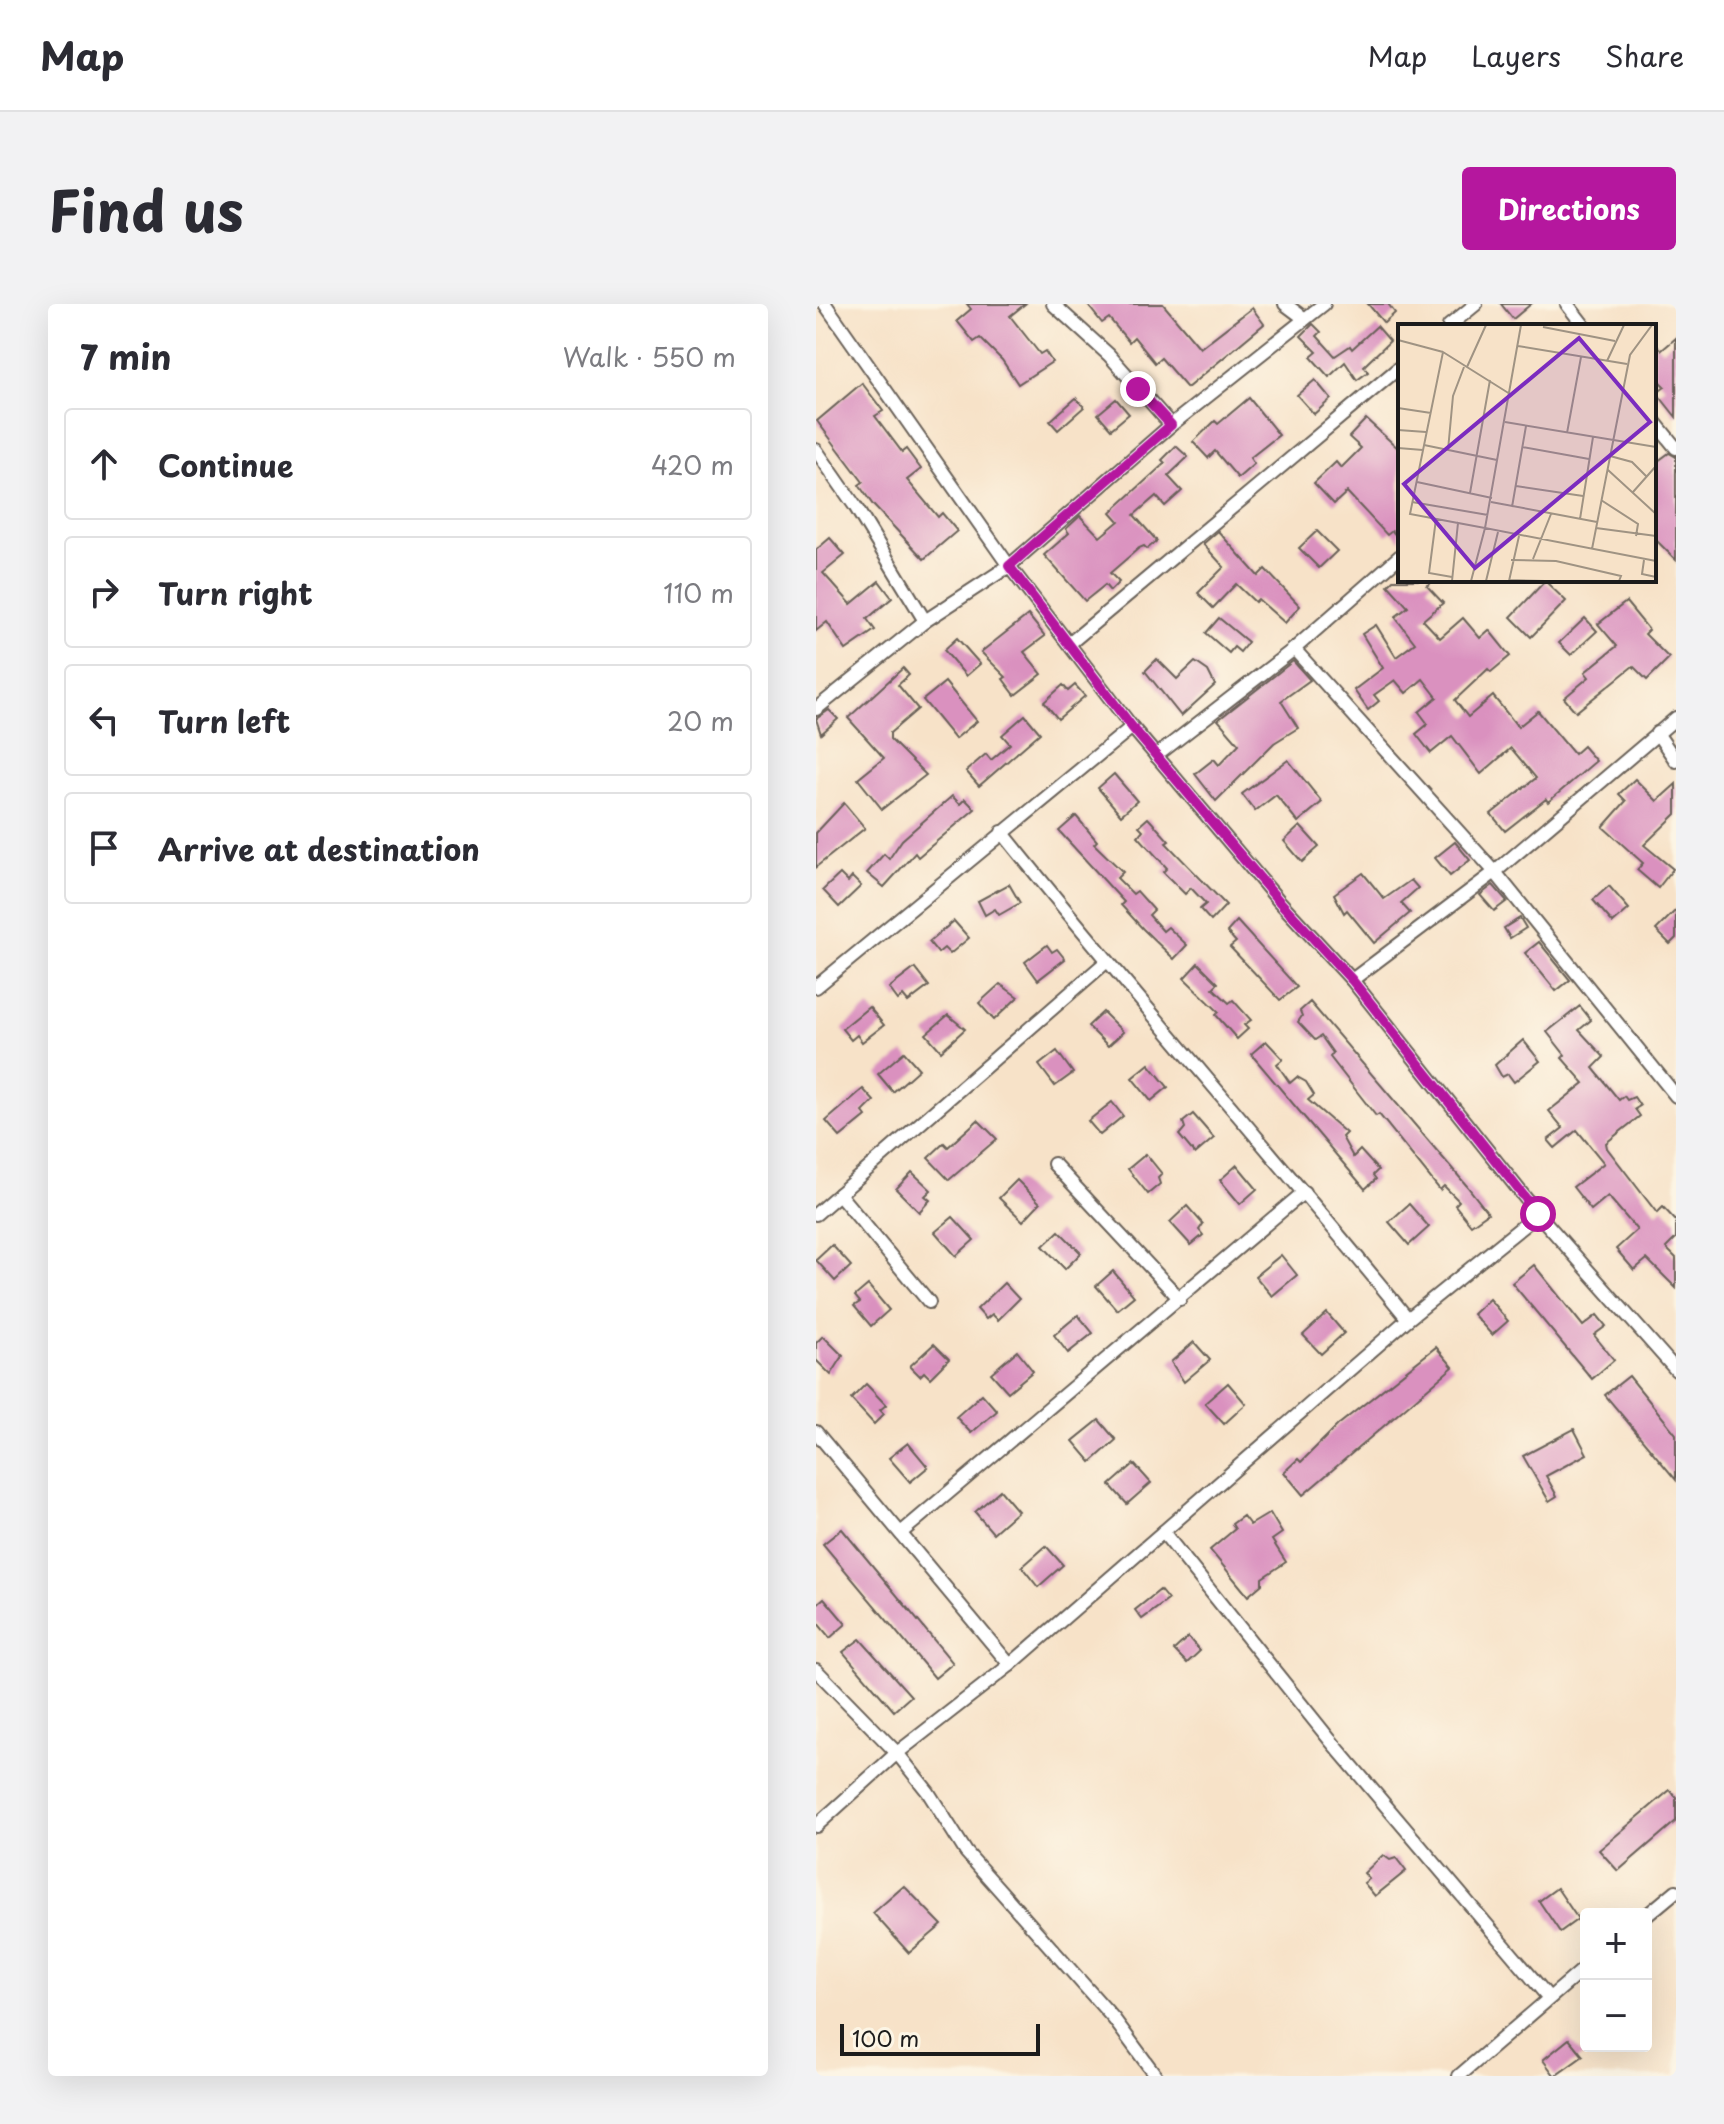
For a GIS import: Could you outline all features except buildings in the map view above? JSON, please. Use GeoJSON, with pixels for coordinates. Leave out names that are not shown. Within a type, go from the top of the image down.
{"type":"FeatureCollection","features":[{"type":"Feature","properties":{"kind":"street"},"geometry":{"type":"LineString","coordinates":[[825,304],[1009,566],[1132,727],[1279,901],[1352,980],[1538,1214],[1676,1370]]}},
{"type":"Feature","properties":{"kind":"street"},"geometry":{"type":"LineString","coordinates":[[1053,304],[1109,355],[1171,425]]}},
{"type":"Feature","properties":{"kind":"street"},"geometry":{"type":"LineString","coordinates":[[1285,304],[1305,319]]}},
{"type":"Feature","properties":{"kind":"street"},"geometry":{"type":"LineString","coordinates":[[816,709],[925,621],[1009,566],[1171,425],[1324,304]]}},
{"type":"Feature","properties":{"kind":"street"},"geometry":{"type":"LineString","coordinates":[[1451,324],[1476,304]]}},
{"type":"Feature","properties":{"kind":"street"},"geometry":{"type":"LineString","coordinates":[[1069,644],[1398,369]]}},
{"type":"Feature","properties":{"kind":"street"},"geometry":{"type":"LineString","coordinates":[[1656,423],[1676,448]]}},
{"type":"Feature","properties":{"kind":"street"},"geometry":{"type":"LineString","coordinates":[[816,450],[855,506],[925,621]]}},
{"type":"Feature","properties":{"kind":"street"},"geometry":{"type":"LineString","coordinates":[[1156,756],[1294,649],[1398,558]]}},
{"type":"Feature","properties":{"kind":"street"},"geometry":{"type":"LineString","coordinates":[[1294,649],[1495,872],[1676,1096]]}},
{"type":"Feature","properties":{"kind":"street"},"geometry":{"type":"LineString","coordinates":[[1352,980],[1495,872],[1676,718]]}},
{"type":"Feature","properties":{"kind":"street"},"geometry":{"type":"LineString","coordinates":[[816,987],[1132,727]]}},
{"type":"Feature","properties":{"kind":"street"},"geometry":{"type":"LineString","coordinates":[[1657,733],[1676,761]]}},
{"type":"Feature","properties":{"kind":"street"},"geometry":{"type":"LineString","coordinates":[[1002,832],[1106,962],[1304,1192],[1408,1319]]}},
{"type":"Feature","properties":{"kind":"street"},"geometry":{"type":"LineString","coordinates":[[816,1214],[1106,962]]}},
{"type":"Feature","properties":{"kind":"street"},"geometry":{"type":"LineString","coordinates":[[1054,1164],[1180,1299]]}},
{"type":"Feature","properties":{"kind":"street"},"geometry":{"type":"LineString","coordinates":[[902,1532],[1304,1192]]}},
{"type":"Feature","properties":{"kind":"street"},"geometry":{"type":"LineString","coordinates":[[839,1194],[929,1302]]}},
{"type":"Feature","properties":{"kind":"street"},"geometry":{"type":"LineString","coordinates":[[816,1826],[897,1753],[1010,1665],[1408,1319],[1538,1214]]}},
{"type":"Feature","properties":{"kind":"street"},"geometry":{"type":"LineString","coordinates":[[816,1432],[1010,1665]]}},
{"type":"Feature","properties":{"kind":"street"},"geometry":{"type":"LineString","coordinates":[[1163,1532],[1330,1740],[1549,1998]]}},
{"type":"Feature","properties":{"kind":"street"},"geometry":{"type":"LineString","coordinates":[[816,1670],[897,1753],[966,1852],[1114,2019],[1156,2076]]}},
{"type":"Feature","properties":{"kind":"street"},"geometry":{"type":"LineString","coordinates":[[1652,1911],[1676,1891]]}},
{"type":"Feature","properties":{"kind":"street"},"geometry":{"type":"LineString","coordinates":[[1459,2076],[1580,1972]]}},
{"type":"Feature","properties":{"kind":"route"},"geometry":{"type":"LineString","coordinates":[[1138,389],[1171,425],[1009,566],[1132,727],[1279,901],[1352,980],[1538,1214]]}}]}
